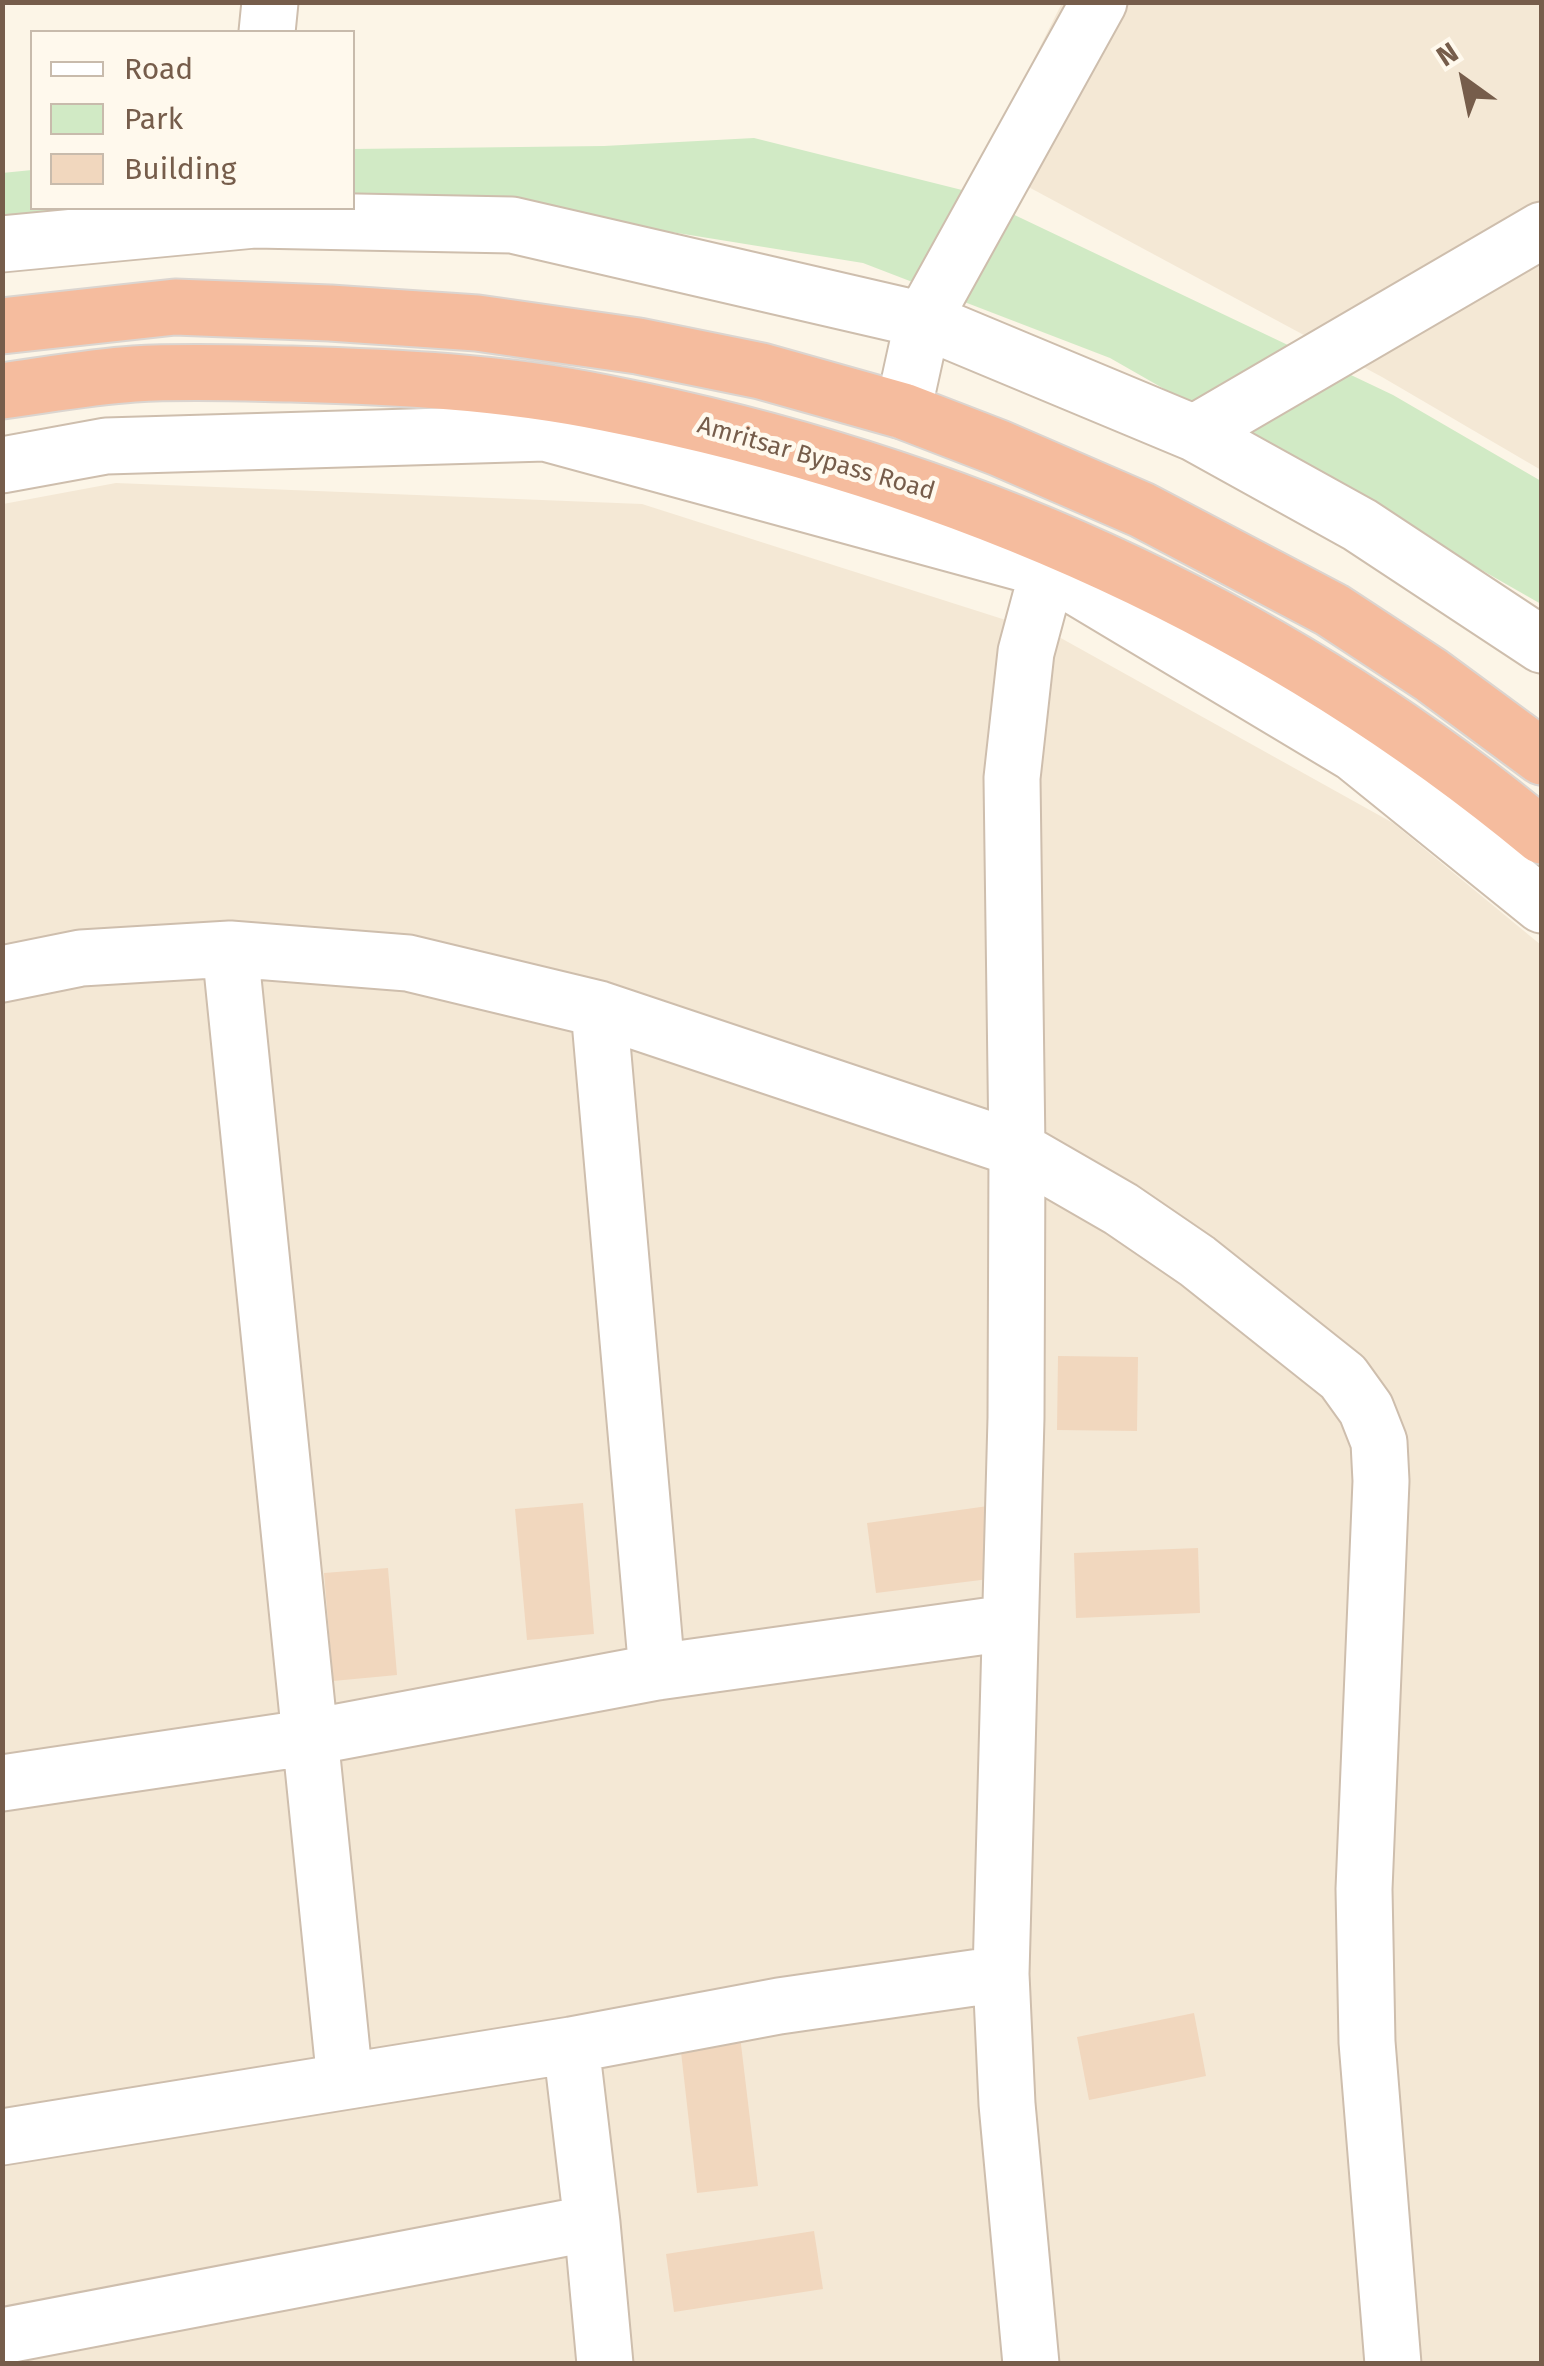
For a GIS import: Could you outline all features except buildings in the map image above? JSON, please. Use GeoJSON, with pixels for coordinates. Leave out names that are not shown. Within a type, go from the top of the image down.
{"type":"FeatureCollection","features":[{"type":"Feature","properties":{"kind":"highway"},"geometry":{"type":"LineString","coordinates":[[2,326],[175,307],[477,323],[638,346],[726,364],[903,412],[999,448],[1142,510],[1332,610],[1431,674],[1542,757]]}},
{"type":"Feature","properties":{"kind":"highway","name":"Amritsar Bypass Road"},"geometry":{"type":"LineString","coordinates":[[2,391],[132,374],[380,376],[602,402],[748,435],[870,471],[1014,521],[1117,565],[1286,653],[1437,756],[1542,836]]}},
{"type":"Feature","properties":{"kind":"street"},"geometry":{"type":"LineString","coordinates":[[267,30],[270,2]]}},
{"type":"Feature","properties":{"kind":"street"},"geometry":{"type":"LineString","coordinates":[[903,412],[923,320],[1098,2]]}},
{"type":"Feature","properties":{"kind":"street"},"geometry":{"type":"LineString","coordinates":[[2,244],[254,214],[512,225],[923,320],[1194,433],[1360,525],[1542,644]]}},
{"type":"Feature","properties":{"kind":"street"},"geometry":{"type":"LineString","coordinates":[[1194,433],[1542,230]]}},
{"type":"Feature","properties":{"kind":"street"},"geometry":{"type":"LineString","coordinates":[[2,465],[106,446],[545,434],[1048,570],[1355,754],[1542,905]]}},
{"type":"Feature","properties":{"kind":"street"},"geometry":{"type":"LineString","coordinates":[[1031,2364],[1007,2104],[1001,1974],[1016,1418],[1012,778],[1026,652],[1048,570]]}},
{"type":"Feature","properties":{"kind":"street"},"geometry":{"type":"LineString","coordinates":[[2,974],[81,958],[230,949],[408,963],[599,1009],[1017,1149],[1197,1261],[1342,1377],[1366,1409],[1379,1442],[1381,1480],[1364,1889],[1367,2042],[1392,2364]]}},
{"type":"Feature","properties":{"kind":"street"},"geometry":{"type":"LineString","coordinates":[[230,949],[345,2081]]}},
{"type":"Feature","properties":{"kind":"street"},"geometry":{"type":"LineString","coordinates":[[599,1009],[656,1672]]}},
{"type":"Feature","properties":{"kind":"street"},"geometry":{"type":"LineString","coordinates":[[2,1783],[312,1737],[656,1672],[1008,1622]]}},
{"type":"Feature","properties":{"kind":"street"},"geometry":{"type":"LineString","coordinates":[[2,2137],[571,2045],[780,2006],[1001,1974]]}},
{"type":"Feature","properties":{"kind":"street"},"geometry":{"type":"LineString","coordinates":[[571,2045],[605,2364]]}},
{"type":"Feature","properties":{"kind":"street"},"geometry":{"type":"LineString","coordinates":[[2,2336],[592,2223]]}},
{"type":"Feature","properties":{"kind":"shaded area"},"geometry":{"type":"Polygon","coordinates":[[[1062,3],[1541,3],[1541,470],[1382,377],[982,162],[1062,3]]]}},
{"type":"Feature","properties":{"kind":"shaded area"},"geometry":{"type":"Polygon","coordinates":[[[116,483],[642,504],[1059,637],[1393,823],[1541,945],[1541,2363],[3,2364],[3,504],[116,483]]]}},
{"type":"Feature","properties":{"kind":"green space"},"geometry":{"type":"Polygon","coordinates":[[[754,138],[962,190],[1393,395],[1541,481],[1541,604],[1110,358],[863,263],[510,206],[355,206],[355,149],[604,146],[754,138]]]}},
{"type":"Feature","properties":{"kind":"green space"},"geometry":{"type":"Polygon","coordinates":[[[30,170],[30,210],[98,210],[3,223],[2,173],[30,170]]]}}]}
